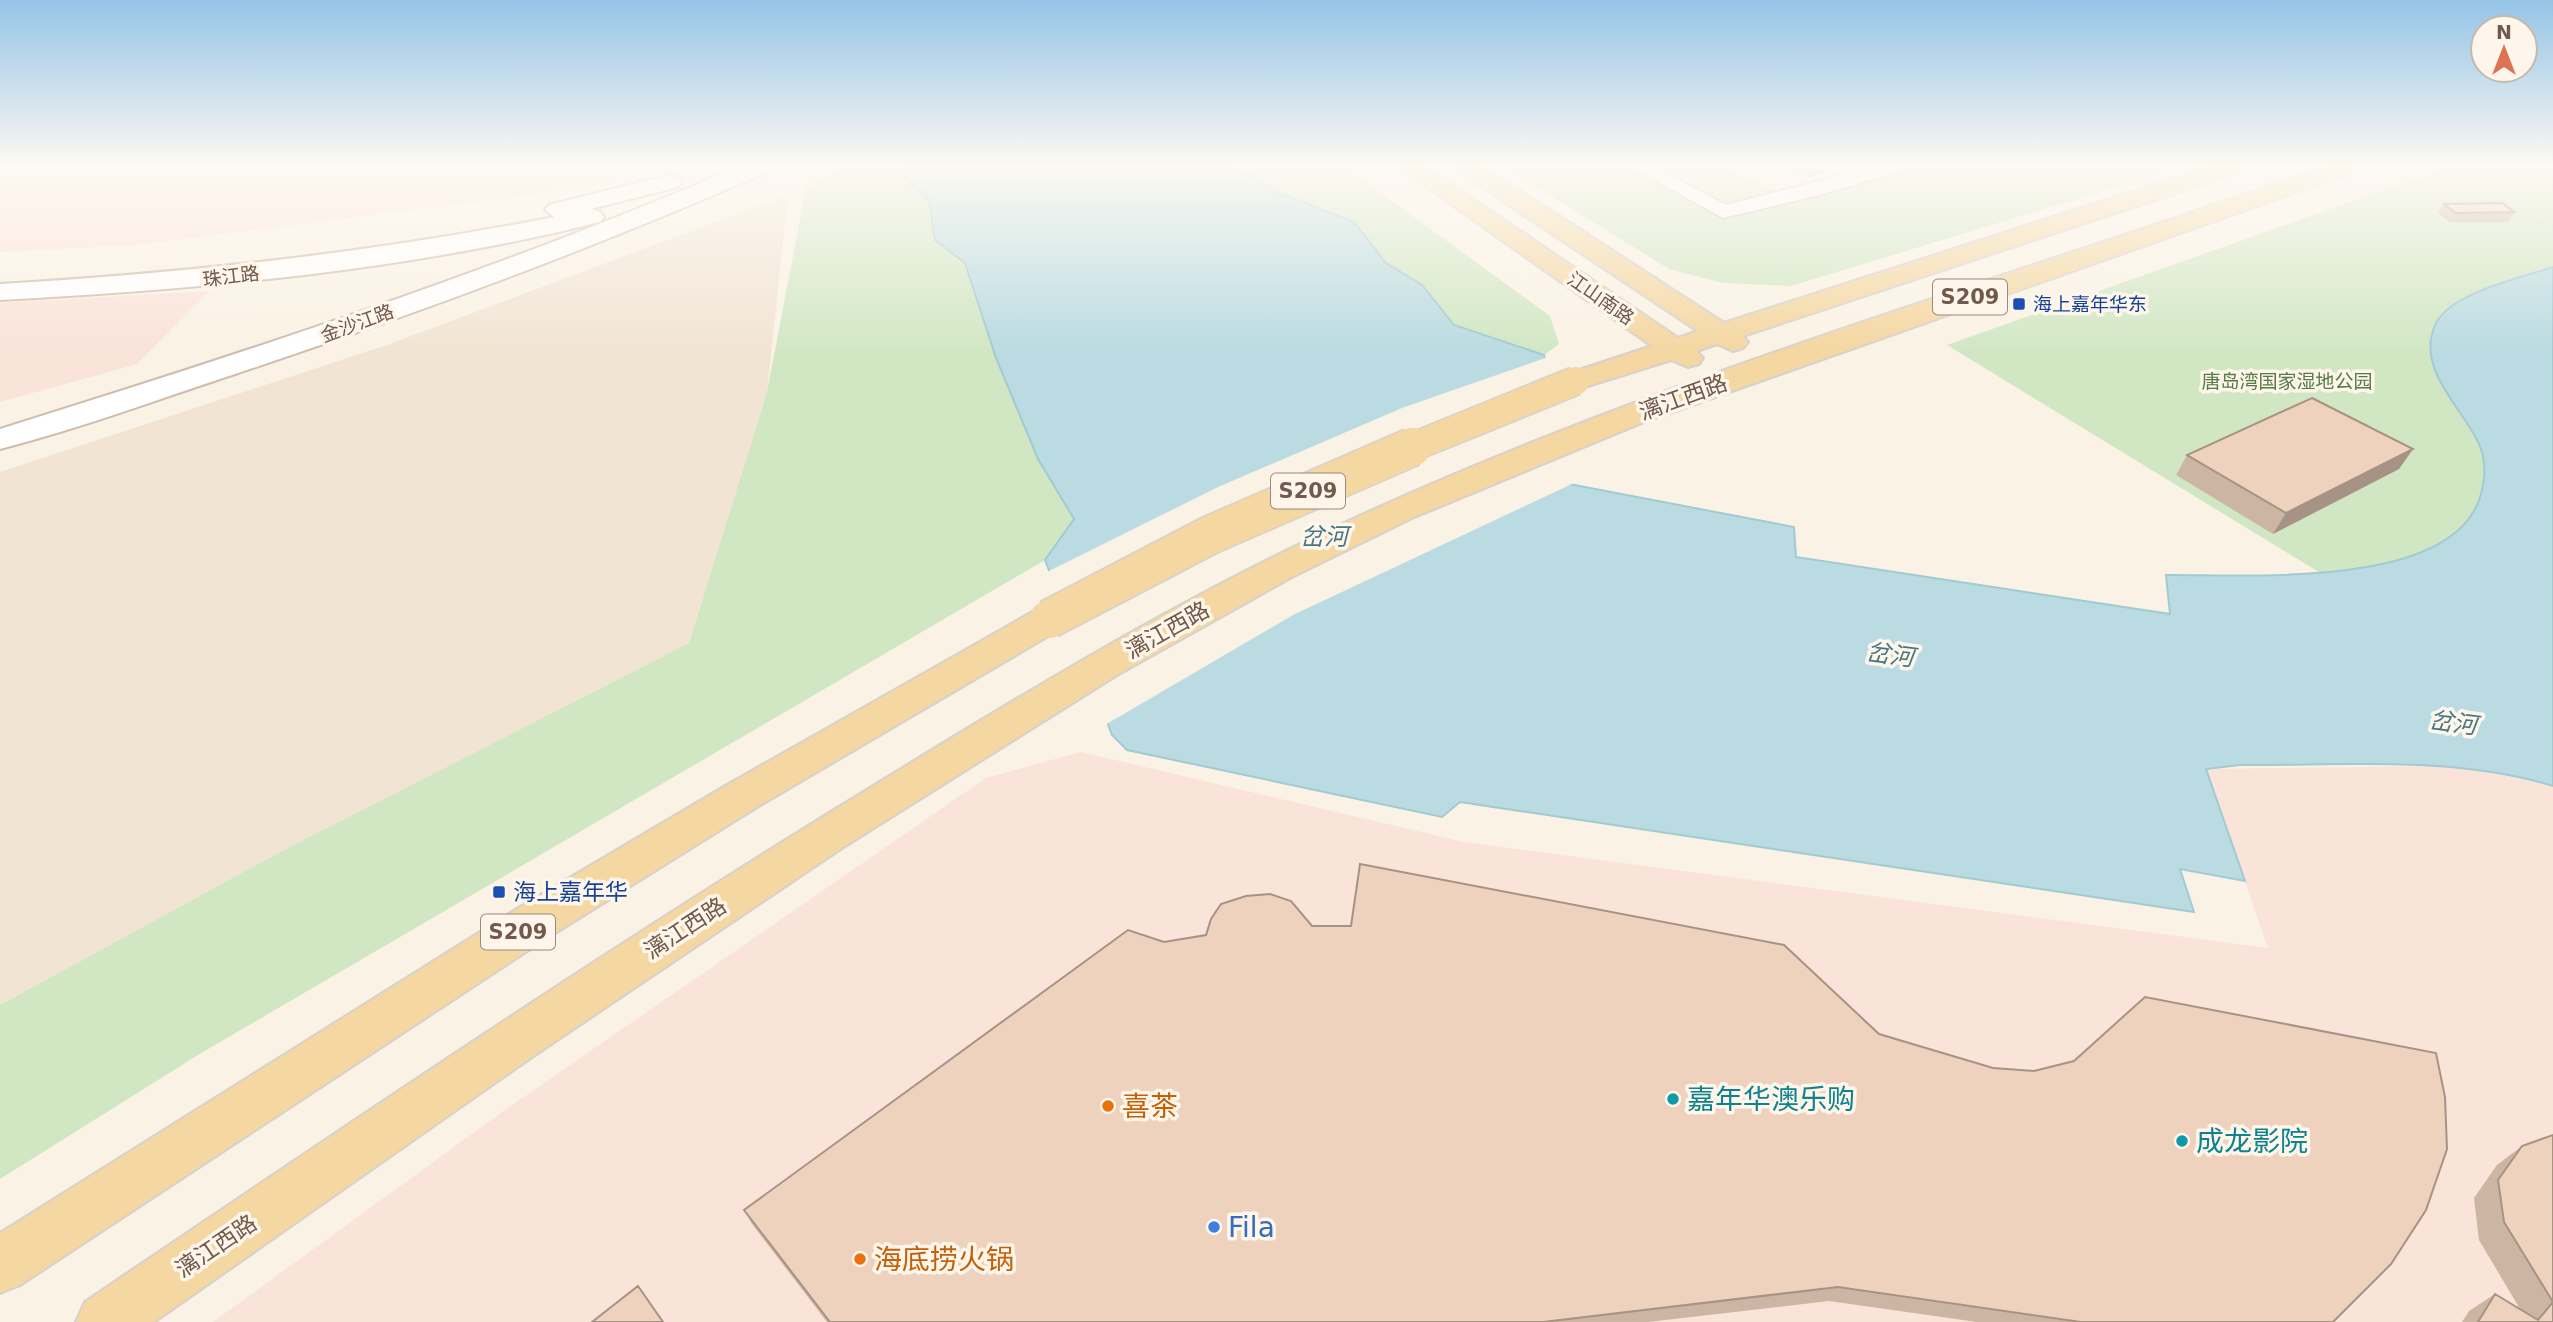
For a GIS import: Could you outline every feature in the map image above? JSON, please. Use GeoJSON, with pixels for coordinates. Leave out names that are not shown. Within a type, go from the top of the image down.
{"type":"FeatureCollection","features":[{"type":"Feature","properties":{"kind":"main road","name":"珠江路"},"geometry":{"type":"LineString","coordinates":[[0,275],[201,262],[334,248],[446,229]]}},
{"type":"Feature","properties":{"kind":"main road","name":"珠江路"},"geometry":{"type":"LineString","coordinates":[[0,292],[122,287],[326,264],[532,229]]}},
{"type":"Feature","properties":{"kind":"main road","name":"金沙江路"},"geometry":{"type":"LineString","coordinates":[[0,439],[283,350],[558,250],[601,229]]}},
{"type":"Feature","properties":{"kind":"main road","name":"江山南路"},"geometry":{"type":"LineString","coordinates":[[1500,229],[1723,382]]}},
{"type":"Feature","properties":{"kind":"main road","name":"江山南路"},"geometry":{"type":"LineString","coordinates":[[1561,229],[1719,334],[1771,365]]}},
{"type":"Feature","properties":{"kind":"main road","name":"漓江西路"},"geometry":{"type":"LineString","coordinates":[[0,1265],[540,918],[742,796],[1049,619],[1247,519],[1356,470],[1575,381],[2042,229]]}},
{"type":"Feature","properties":{"kind":"main road","name":"漓江西路"},"geometry":{"type":"LineString","coordinates":[[105,1322],[619,971],[866,810],[1074,682],[1248,585],[1397,512],[1595,430],[1771,365],[2167,229]]}},
{"type":"Feature","properties":{"kind":"shaded area"},"geometry":{"type":"Polygon","coordinates":[[[0,229],[265,229],[136,245],[0,252],[0,229]]]}},
{"type":"Feature","properties":{"kind":"shaded area"},"geometry":{"type":"Polygon","coordinates":[[[698,229],[784,229],[767,392],[689,643],[280,852],[0,1005],[0,472],[387,345],[698,229]]]}},
{"type":"Feature","properties":{"kind":"shaded area"},"geometry":{"type":"Polygon","coordinates":[[[210,291],[137,364],[0,402],[0,303],[210,291]]]}},
{"type":"Feature","properties":{"kind":"shaded area"},"geometry":{"type":"Polygon","coordinates":[[[1081,752],[1464,842],[2268,948],[2206,769],[2445,766],[2553,786],[2553,1322],[213,1322],[505,1110],[986,778],[1081,752]]]}},
{"type":"Feature","properties":{"kind":"green space"},"geometry":{"type":"Polygon","coordinates":[[[798,229],[933,229],[935,240],[965,263],[996,358],[1038,459],[1074,519],[1045,560],[198,1055],[0,1179],[0,1005],[280,852],[689,643],[767,392],[798,229]]]}},
{"type":"Feature","properties":{"kind":"green space"},"geometry":{"type":"Polygon","coordinates":[[[1359,229],[1430,229],[1550,316],[1559,344],[1544,355],[1454,325],[1422,285],[1386,263],[1359,229]]]}},
{"type":"Feature","properties":{"kind":"green space"},"geometry":{"type":"Polygon","coordinates":[[[1604,229],[1979,229],[1791,286],[1723,283],[1669,269],[1604,229]]]}},
{"type":"Feature","properties":{"kind":"green space","name":"唐岛湾国家湿地公园"},"geometry":{"type":"Polygon","coordinates":[[[2275,229],[2553,229],[2553,267],[2506,281],[2456,304],[2444,313],[2436,324],[2431,341],[2436,371],[2480,445],[2484,478],[2482,491],[2472,513],[2457,530],[2438,544],[2417,554],[2369,568],[2322,574],[1947,345],[2275,229]]]}},
{"type":"Feature","properties":{"kind":"water","name":"岔河"},"geometry":{"type":"Polygon","coordinates":[[[933,229],[1359,229],[1386,263],[1422,285],[1454,325],[1544,355],[1569,484],[1794,527],[1796,557],[2170,614],[2166,575],[2294,575],[2391,562],[2432,547],[2463,525],[2481,494],[2484,480],[2483,458],[2476,438],[2441,384],[2435,369],[2431,339],[2436,323],[2444,312],[2472,295],[2553,267],[2553,786],[2476,770],[2398,764],[2240,765],[2206,769],[2245,881],[2180,869],[2194,912],[1460,802],[1442,817],[1127,750],[1112,735],[1045,560],[1074,519],[1038,459],[996,358],[965,263],[935,240],[933,229]]]}},
{"type":"Feature","properties":{"kind":"pier"},"geometry":{"type":"Polygon","coordinates":[[[1548,357],[1572,481],[1576,482],[1293,615],[1105,725],[1047,572],[1218,487],[1402,408],[1548,357]]]}},
{"type":"Feature","properties":{"kind":"building"},"geometry":{"type":"Polygon","coordinates":[[[2312,398],[2413,449],[2286,513],[2187,455],[2312,398]]]}},
{"type":"Feature","properties":{"kind":"building","name":"嘉年华澳乐购"},"geometry":{"type":"Polygon","coordinates":[[[1360,864],[1784,945],[1879,1034],[1993,1068],[2034,1071],[2074,1061],[2145,997],[2436,1053],[2445,1097],[2447,1149],[2426,1210],[2391,1264],[2333,1322],[2081,1322],[1838,1287],[1543,1322],[830,1322],[744,1210],[1128,930],[1164,942],[1206,935],[1211,919],[1221,904],[1246,896],[1270,894],[1291,901],[1312,926],[1351,926],[1360,864]]]}},
{"type":"Feature","properties":{"kind":"building"},"geometry":{"type":"Polygon","coordinates":[[[2553,1135],[2553,1302],[2504,1222],[2498,1180],[2522,1146],[2553,1135]]]}},
{"type":"Feature","properties":{"kind":"building"},"geometry":{"type":"Polygon","coordinates":[[[638,1286],[663,1322],[592,1322],[638,1286]]]}},
{"type":"Feature","properties":{"kind":"building"},"geometry":{"type":"Polygon","coordinates":[[[2495,1294],[2538,1320],[2553,1302],[2553,1322],[2478,1322],[2495,1294]]]}},
{"type":"Feature","properties":{"kind":"place","name":"海上嘉年华东"},"geometry":{"type":"Point","coordinates":[2019,304]}},
{"type":"Feature","properties":{"kind":"place","name":"海上嘉年华"},"geometry":{"type":"Point","coordinates":[499,892]}},
{"type":"Feature","properties":{"kind":"place","name":"嘉年华澳乐购"},"geometry":{"type":"Point","coordinates":[1673,1099]}},
{"type":"Feature","properties":{"kind":"place","name":"喜茶"},"geometry":{"type":"Point","coordinates":[1108,1106]}},
{"type":"Feature","properties":{"kind":"place","name":"成龙影院"},"geometry":{"type":"Point","coordinates":[2182,1141]}},
{"type":"Feature","properties":{"kind":"place","name":"Fila"},"geometry":{"type":"Point","coordinates":[1214,1227]}},
{"type":"Feature","properties":{"kind":"place","name":"海底捞火锅"},"geometry":{"type":"Point","coordinates":[860,1259]}}]}
